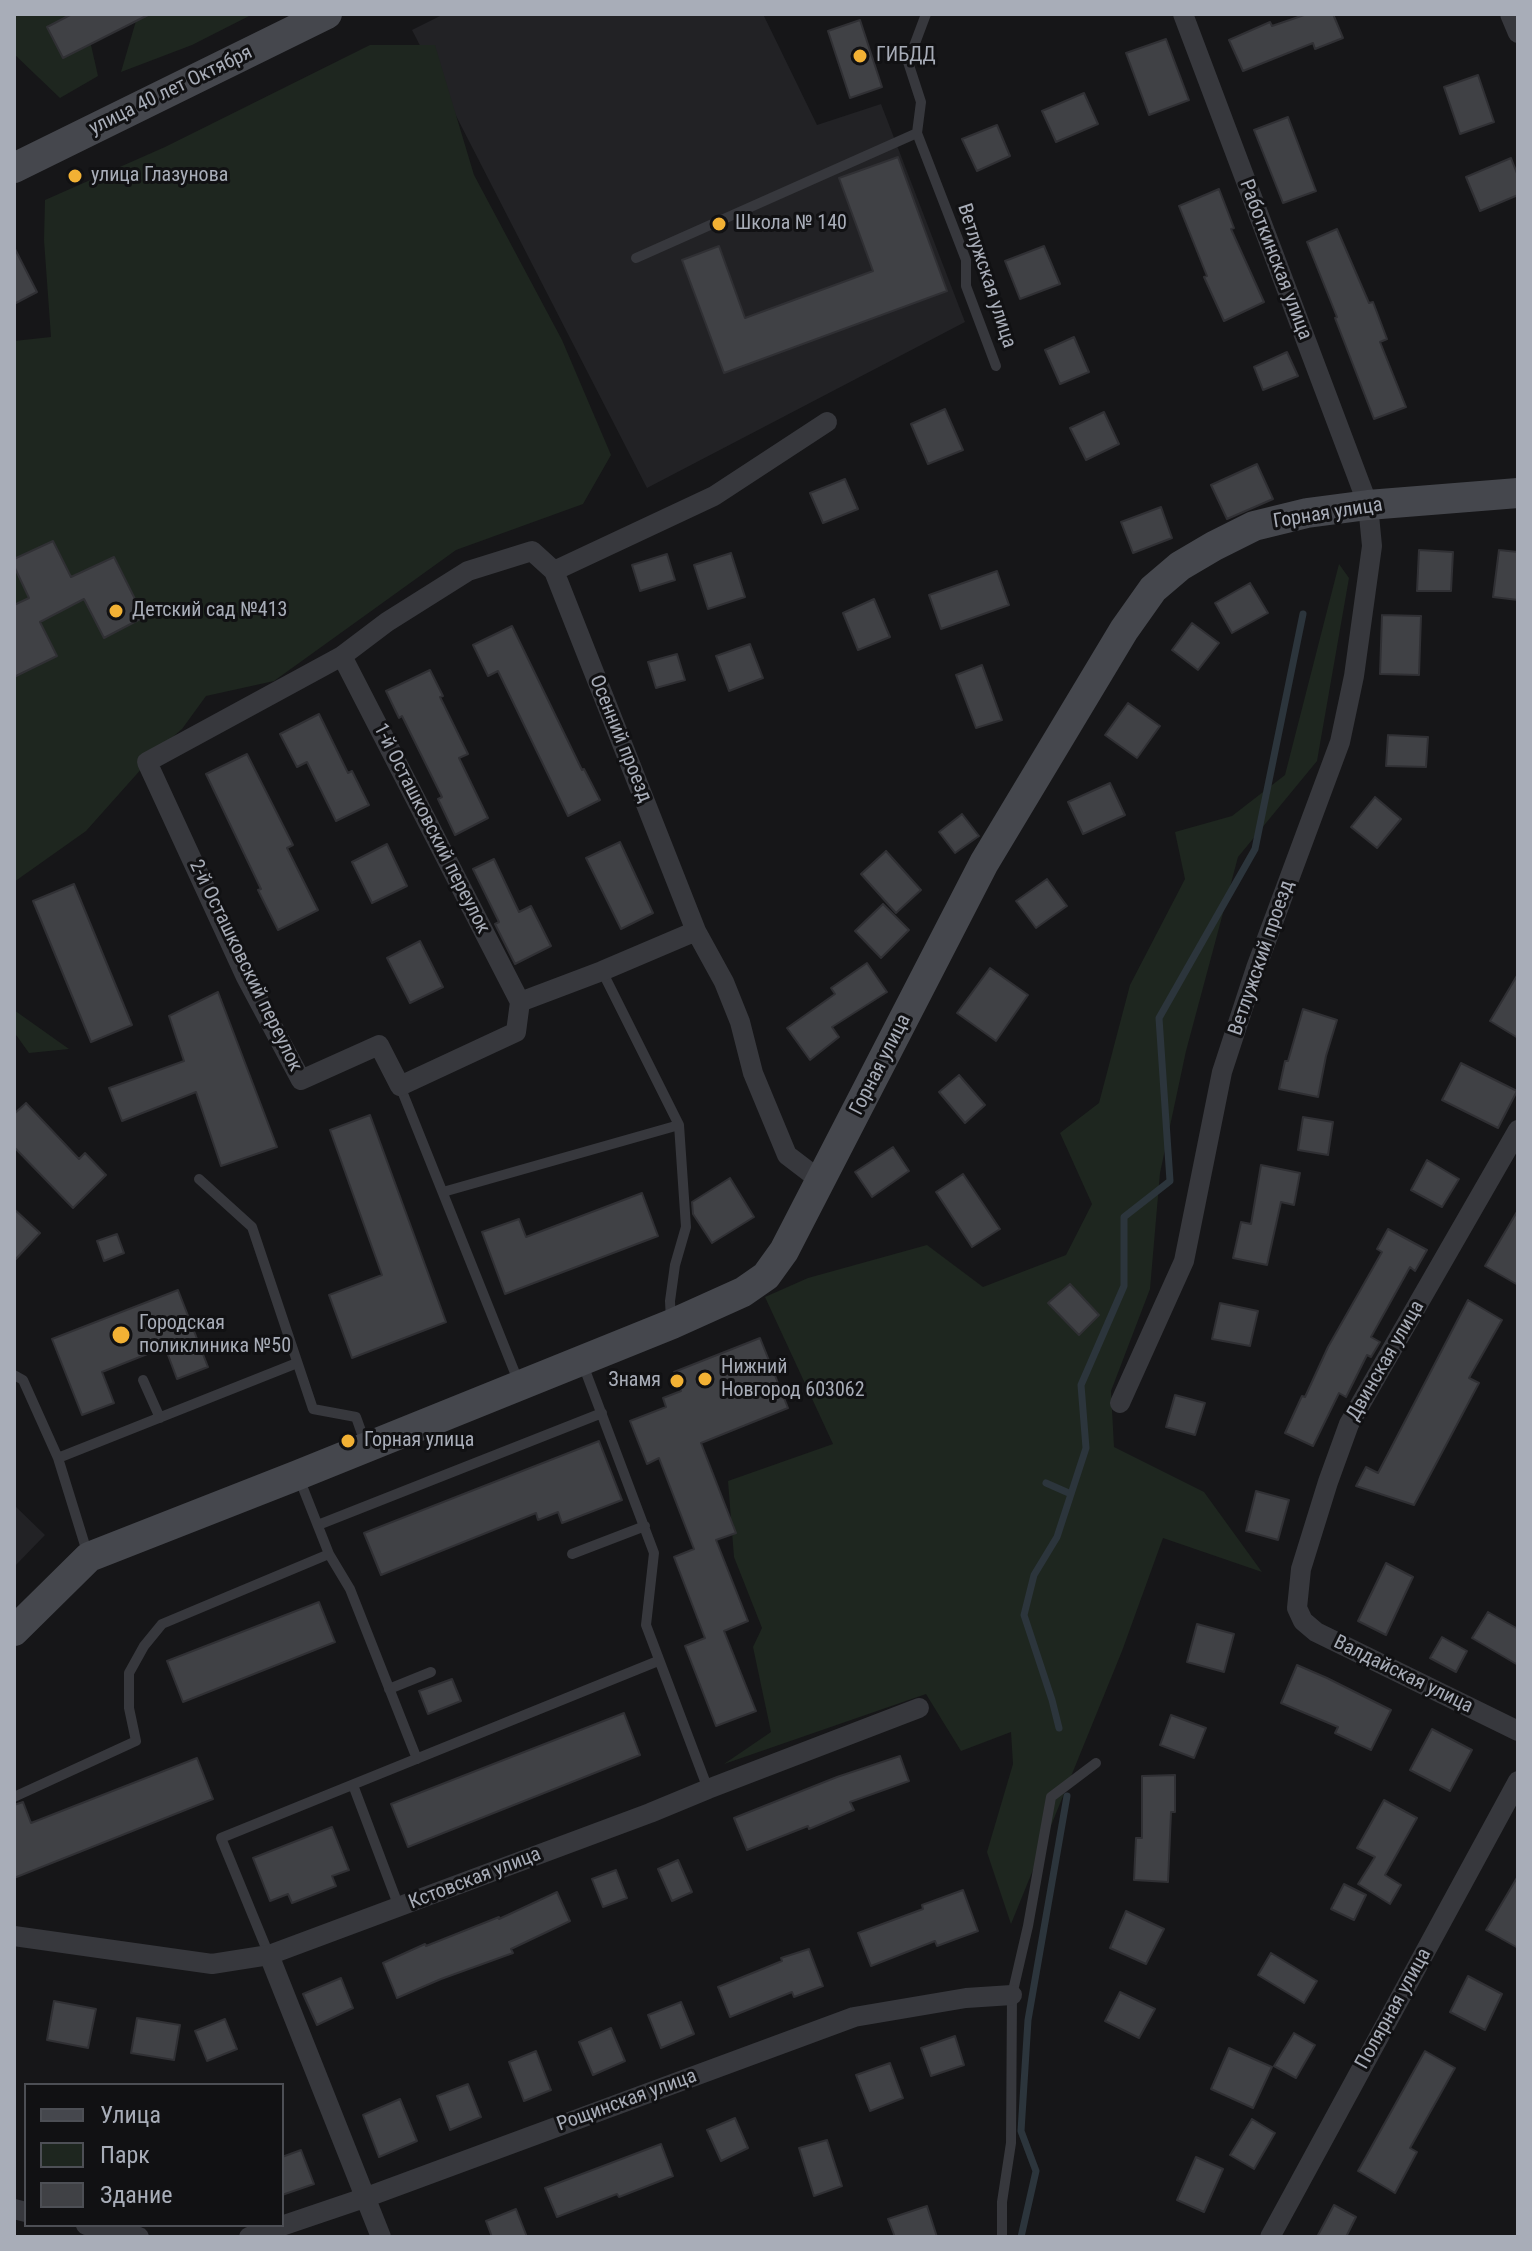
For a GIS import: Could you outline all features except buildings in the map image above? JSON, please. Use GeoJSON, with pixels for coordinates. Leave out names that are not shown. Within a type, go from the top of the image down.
{"type":"FeatureCollection","features":[{"type":"Feature","properties":{"kind":"main road","name":"улица 40 лет Октября"},"geometry":{"type":"LineString","coordinates":[[14,168],[327,14]]}},
{"type":"Feature","properties":{"kind":"main road","name":"Горная улица"},"geometry":{"type":"LineString","coordinates":[[14,1631],[89,1557],[672,1324],[743,1292],[766,1276],[784,1251],[821,1181],[984,863],[1124,630],[1153,589],[1180,566],[1254,526],[1307,513],[1368,505],[1518,493]]}},
{"type":"Feature","properties":{"kind":"street","name":"Работкинская улица"},"geometry":{"type":"LineString","coordinates":[[1183,14],[1368,505]]}},
{"type":"Feature","properties":{"kind":"street"},"geometry":{"type":"LineString","coordinates":[[1510,14],[1518,33]]}},
{"type":"Feature","properties":{"kind":"street"},"geometry":{"type":"LineString","coordinates":[[342,656],[387,622],[468,571],[532,551],[554,571],[714,496],[827,422]]}},
{"type":"Feature","properties":{"kind":"street","name":"Ветлужский проезд"},"geometry":{"type":"LineString","coordinates":[[1120,1403],[1184,1261],[1222,1072],[1256,968],[1340,742],[1354,676],[1372,546],[1368,505]]}},
{"type":"Feature","properties":{"kind":"street","name":"Осенний проезд"},"geometry":{"type":"LineString","coordinates":[[554,571],[696,931],[740,1022],[753,1073],[787,1155],[821,1181]]}},
{"type":"Feature","properties":{"kind":"street","name":"2-й Осташковский переулок"},"geometry":{"type":"LineString","coordinates":[[342,656],[147,762],[246,977],[301,1080],[379,1045],[400,1086]]}},
{"type":"Feature","properties":{"kind":"street","name":"1-й Осташковский переулок"},"geometry":{"type":"LineString","coordinates":[[342,656],[520,1002]]}},
{"type":"Feature","properties":{"kind":"street"},"geometry":{"type":"LineString","coordinates":[[400,1086],[516,1032],[520,1002],[696,931]]}},
{"type":"Feature","properties":{"kind":"street","name":"Двинская улица"},"geometry":{"type":"LineString","coordinates":[[1297,1608],[1301,1569],[1349,1424],[1518,1130]]}},
{"type":"Feature","properties":{"kind":"street","name":"Валдайская улица"},"geometry":{"type":"LineString","coordinates":[[1297,1608],[1303,1621],[1316,1632],[1518,1731]]}},
{"type":"Feature","properties":{"kind":"street","name":"Кстовская улица"},"geometry":{"type":"LineString","coordinates":[[14,1936],[212,1964],[269,1955],[650,1813],[919,1708]]}},
{"type":"Feature","properties":{"kind":"street","name":"Полярная улица"},"geometry":{"type":"LineString","coordinates":[[1270,2237],[1518,1781]]}},
{"type":"Feature","properties":{"kind":"street"},"geometry":{"type":"LineString","coordinates":[[269,1955],[381,2237]]}},
{"type":"Feature","properties":{"kind":"street","name":"Рощинская улица"},"geometry":{"type":"LineString","coordinates":[[284,2225],[854,2017],[966,1998],[1012,1995]]}},
{"type":"Feature","properties":{"kind":"street"},"geometry":{"type":"LineString","coordinates":[[95,2227],[139,2237]]}},
{"type":"Feature","properties":{"kind":"street","name":"Рощинская улица"},"geometry":{"type":"LineString","coordinates":[[249,2237],[278,2227]]}},
{"type":"Feature","properties":{"kind":"lane","name":"Ветлужская улица"},"geometry":{"type":"LineString","coordinates":[[926,14],[908,62],[921,102],[917,133],[966,260],[966,286],[996,366]]}},
{"type":"Feature","properties":{"kind":"lane"},"geometry":{"type":"LineString","coordinates":[[636,258],[917,133]]}},
{"type":"Feature","properties":{"kind":"lane"},"geometry":{"type":"LineString","coordinates":[[602,971],[679,1125],[686,1227],[673,1277],[670,1301],[672,1324]]}},
{"type":"Feature","properties":{"kind":"lane"},"geometry":{"type":"LineString","coordinates":[[400,1086],[520,1385]]}},
{"type":"Feature","properties":{"kind":"lane"},"geometry":{"type":"LineString","coordinates":[[443,1192],[679,1125]]}},
{"type":"Feature","properties":{"kind":"lane"},"geometry":{"type":"LineString","coordinates":[[199,1179],[252,1227],[313,1409],[356,1417],[366,1447]]}},
{"type":"Feature","properties":{"kind":"lane"},"geometry":{"type":"LineString","coordinates":[[582,1360],[654,1553],[646,1625],[708,1789]]}},
{"type":"Feature","properties":{"kind":"lane"},"geometry":{"type":"LineString","coordinates":[[58,1458],[297,1363]]}},
{"type":"Feature","properties":{"kind":"lane"},"geometry":{"type":"LineString","coordinates":[[14,1375],[23,1380],[58,1458],[89,1557]]}},
{"type":"Feature","properties":{"kind":"lane"},"geometry":{"type":"LineString","coordinates":[[143,1380],[160,1418]]}},
{"type":"Feature","properties":{"kind":"lane"},"geometry":{"type":"LineString","coordinates":[[318,1525],[602,1413]]}},
{"type":"Feature","properties":{"kind":"lane"},"geometry":{"type":"LineString","coordinates":[[298,1475],[329,1554],[350,1589],[417,1759]]}},
{"type":"Feature","properties":{"kind":"lane"},"geometry":{"type":"LineString","coordinates":[[572,1554],[645,1526]]}},
{"type":"Feature","properties":{"kind":"lane"},"geometry":{"type":"LineString","coordinates":[[14,1797],[136,1741],[129,1708],[129,1673],[144,1646],[162,1624],[329,1554]]}},
{"type":"Feature","properties":{"kind":"lane"},"geometry":{"type":"LineString","coordinates":[[269,1955],[221,1838],[658,1661]]}},
{"type":"Feature","properties":{"kind":"lane"},"geometry":{"type":"LineString","coordinates":[[389,1689],[431,1672]]}},
{"type":"Feature","properties":{"kind":"lane"},"geometry":{"type":"LineString","coordinates":[[1002,2237],[1002,2202],[1011,2143],[1012,1995],[1051,1797],[1096,1763]]}},
{"type":"Feature","properties":{"kind":"lane"},"geometry":{"type":"LineString","coordinates":[[353,1785],[399,1907]]}},
{"type":"Feature","properties":{"kind":"shaded area","name":"Школа № 140"},"geometry":{"type":"Polygon","coordinates":[[[444,14],[763,14],[817,125],[881,104],[965,322],[647,488],[412,30],[444,14]]]}},
{"type":"Feature","properties":{"kind":"shaded area"},"geometry":{"type":"Polygon","coordinates":[[[14,1505],[45,1535],[14,1567],[14,1505]]]}},
{"type":"Feature","properties":{"kind":"green space"},"geometry":{"type":"Polygon","coordinates":[[[14,14],[84,14],[98,76],[60,98],[14,54],[14,14]]]}},
{"type":"Feature","properties":{"kind":"green space"},"geometry":{"type":"Polygon","coordinates":[[[138,14],[253,14],[192,45],[121,72],[138,14]]]}},
{"type":"Feature","properties":{"kind":"green space"},"geometry":{"type":"Polygon","coordinates":[[[370,45],[435,45],[474,175],[562,340],[611,455],[583,504],[456,550],[274,681],[206,696],[182,729],[160,748],[86,831],[14,882],[14,341],[51,337],[44,240],[45,200],[165,147],[370,45]]]}},
{"type":"Feature","properties":{"kind":"green space"},"geometry":{"type":"Polygon","coordinates":[[[1339,564],[1349,578],[1317,761],[1238,857],[1186,1051],[1160,1173],[1150,1289],[1111,1391],[1114,1447],[1204,1492],[1262,1572],[1163,1538],[1122,1651],[1011,1924],[987,1852],[1013,1764],[1011,1732],[961,1751],[926,1694],[724,1764],[771,1732],[753,1647],[762,1628],[734,1557],[728,1481],[833,1444],[765,1297],[808,1278],[927,1245],[983,1287],[1066,1255],[1092,1204],[1060,1133],[1099,1103],[1130,985],[1185,879],[1175,832],[1232,816],[1285,775],[1339,564]]]}},
{"type":"Feature","properties":{"kind":"green space"},"geometry":{"type":"Polygon","coordinates":[[[14,1010],[69,1049],[29,1053],[14,1032],[14,1010]]]}},
{"type":"Feature","properties":{"kind":"waterway"},"geometry":{"type":"LineString","coordinates":[[1059,1728],[1024,1615],[1034,1575],[1057,1537],[1086,1448],[1081,1385],[1124,1286],[1124,1217],[1170,1181],[1159,1018],[1255,849],[1303,614]]}},
{"type":"Feature","properties":{"kind":"waterway"},"geometry":{"type":"LineString","coordinates":[[1046,1483],[1071,1494]]}},
{"type":"Feature","properties":{"kind":"waterway"},"geometry":{"type":"LineString","coordinates":[[1021,2237],[1036,2171],[1021,2131],[1028,2020],[1067,1796]]}},
{"type":"Feature","properties":{"kind":"place","name":"ГИБДД"},"geometry":{"type":"Point","coordinates":[860,56]}},
{"type":"Feature","properties":{"kind":"place","name":"улица Глазунова"},"geometry":{"type":"Point","coordinates":[75,176]}},
{"type":"Feature","properties":{"kind":"place","name":"Школа № 140"},"geometry":{"type":"Point","coordinates":[719,224]}},
{"type":"Feature","properties":{"kind":"place","name":"Детский сад №413"},"geometry":{"type":"Point","coordinates":[116,611]}},
{"type":"Feature","properties":{"kind":"place","name":"Городская поликлиника №50"},"geometry":{"type":"Point","coordinates":[121,1335]}},
{"type":"Feature","properties":{"kind":"place","name":"Нижний Новгород 603062"},"geometry":{"type":"Point","coordinates":[705,1379]}},
{"type":"Feature","properties":{"kind":"place","name":"Знамя"},"geometry":{"type":"Point","coordinates":[677,1381]}},
{"type":"Feature","properties":{"kind":"place","name":"Горная улица"},"geometry":{"type":"Point","coordinates":[348,1441]}}]}
